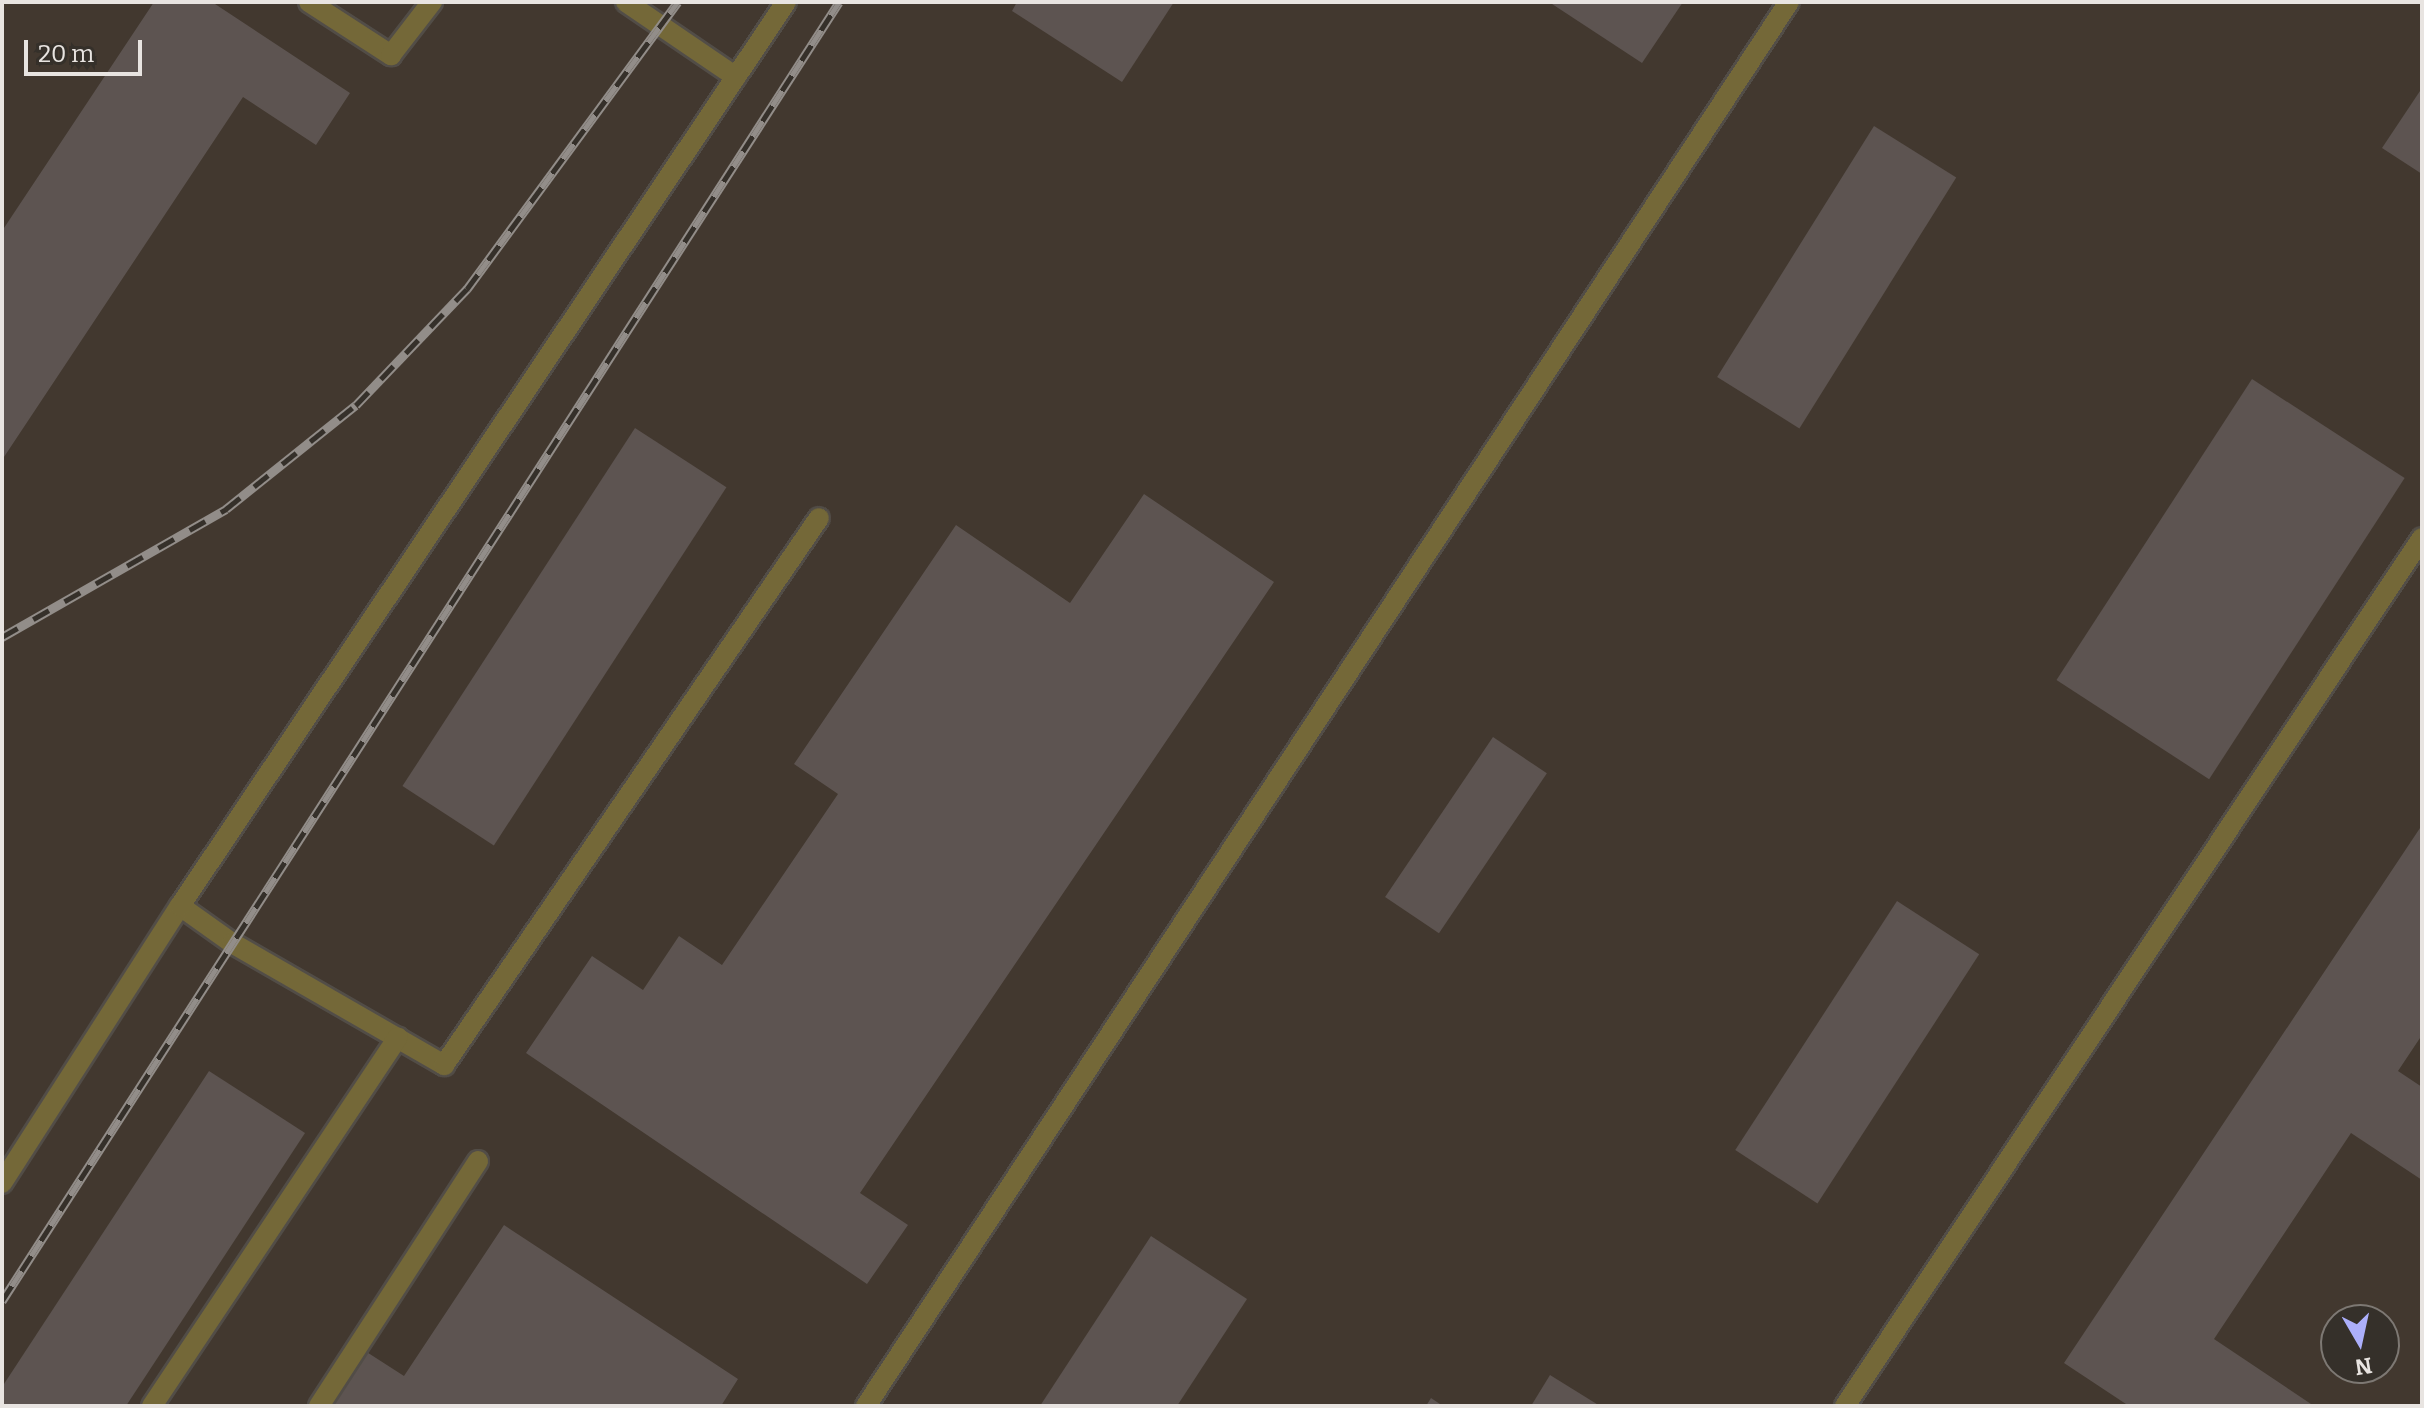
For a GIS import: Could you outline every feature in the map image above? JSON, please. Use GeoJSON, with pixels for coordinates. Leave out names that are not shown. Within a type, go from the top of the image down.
{"type":"FeatureCollection","features":[{"type":"Feature","properties":{"kind":"lane"},"geometry":{"type":"LineString","coordinates":[[309,2],[391,55],[432,2]]}},
{"type":"Feature","properties":{"kind":"lane"},"geometry":{"type":"LineString","coordinates":[[626,2],[736,77]]}},
{"type":"Feature","properties":{"kind":"lane"},"geometry":{"type":"LineString","coordinates":[[2,1183],[180,906],[786,2]]}},
{"type":"Feature","properties":{"kind":"lane"},"geometry":{"type":"LineString","coordinates":[[866,1406],[1789,2]]}},
{"type":"Feature","properties":{"kind":"lane"},"geometry":{"type":"LineString","coordinates":[[180,906],[232,943],[444,1065],[819,518]]}},
{"type":"Feature","properties":{"kind":"lane"},"geometry":{"type":"LineString","coordinates":[[1845,1406],[2422,538]]}},
{"type":"Feature","properties":{"kind":"lane"},"geometry":{"type":"LineString","coordinates":[[152,1406],[398,1037]]}},
{"type":"Feature","properties":{"kind":"lane"},"geometry":{"type":"LineString","coordinates":[[319,1406],[478,1161]]}},
{"type":"Feature","properties":{"kind":"shaded area"},"geometry":{"type":"Polygon","coordinates":[[[2,2],[2422,2],[2422,1406],[2,1406],[2,2]]]}},
{"type":"Feature","properties":{"kind":"building"},"geometry":{"type":"Polygon","coordinates":[[[154,2],[212,2],[350,93],[316,145],[243,97],[2,460],[2,231],[154,2]]]}},
{"type":"Feature","properties":{"kind":"building"},"geometry":{"type":"Polygon","coordinates":[[[1017,2],[1174,2],[1122,82],[1012,11],[1017,2]]]}},
{"type":"Feature","properties":{"kind":"building"},"geometry":{"type":"Polygon","coordinates":[[[1549,2],[1683,2],[1642,63],[1549,2]]]}},
{"type":"Feature","properties":{"kind":"building"},"geometry":{"type":"Polygon","coordinates":[[[2422,88],[2422,174],[2382,148],[2422,88]]]}},
{"type":"Feature","properties":{"kind":"building"},"geometry":{"type":"Polygon","coordinates":[[[1874,126],[1956,177],[1799,428],[1717,377],[1874,126]]]}},
{"type":"Feature","properties":{"kind":"building"},"geometry":{"type":"Polygon","coordinates":[[[2252,379],[2405,478],[2209,779],[2056,680],[2252,379]]]}},
{"type":"Feature","properties":{"kind":"building"},"geometry":{"type":"Polygon","coordinates":[[[635,428],[726,487],[494,845],[402,786],[635,428]]]}},
{"type":"Feature","properties":{"kind":"building"},"geometry":{"type":"Polygon","coordinates":[[[1144,494],[1274,582],[860,1193],[908,1225],[867,1284],[526,1053],[592,956],[643,990],[679,936],[722,965],[838,794],[794,764],[956,525],[1070,603],[1144,494]]]}},
{"type":"Feature","properties":{"kind":"building"},"geometry":{"type":"Polygon","coordinates":[[[1493,737],[1547,773],[1439,933],[1385,897],[1493,737]]]}},
{"type":"Feature","properties":{"kind":"building"},"geometry":{"type":"Polygon","coordinates":[[[2422,825],[2422,1035],[2398,1071],[2422,1087],[2422,1180],[2351,1133],[2214,1339],[2314,1406],[2129,1406],[2064,1363],[2422,825]]]}},
{"type":"Feature","properties":{"kind":"building"},"geometry":{"type":"Polygon","coordinates":[[[1897,901],[1979,954],[1817,1203],[1735,1150],[1897,901]]]}},
{"type":"Feature","properties":{"kind":"building"},"geometry":{"type":"Polygon","coordinates":[[[209,1071],[305,1133],[126,1406],[2,1406],[2,1387],[209,1071]]]}},
{"type":"Feature","properties":{"kind":"building"},"geometry":{"type":"Polygon","coordinates":[[[504,1225],[738,1379],[721,1406],[324,1406],[362,1349],[404,1376],[504,1225]]]}},
{"type":"Feature","properties":{"kind":"building"},"geometry":{"type":"Polygon","coordinates":[[[1151,1236],[1247,1299],[1177,1406],[1040,1406],[1151,1236]]]}},
{"type":"Feature","properties":{"kind":"building"},"geometry":{"type":"Polygon","coordinates":[[[1550,1375],[1600,1406],[1531,1406],[1550,1375]]]}},
{"type":"Feature","properties":{"kind":"building"},"geometry":{"type":"Polygon","coordinates":[[[1431,1398],[1443,1406],[1426,1406],[1431,1398]]]}},
{"type":"Feature","properties":{"kind":"railway"},"geometry":{"type":"LineString","coordinates":[[2,637],[226,509],[356,405],[467,289],[678,2]]}},
{"type":"Feature","properties":{"kind":"railway"},"geometry":{"type":"LineString","coordinates":[[2,1301],[839,2]]}}]}
